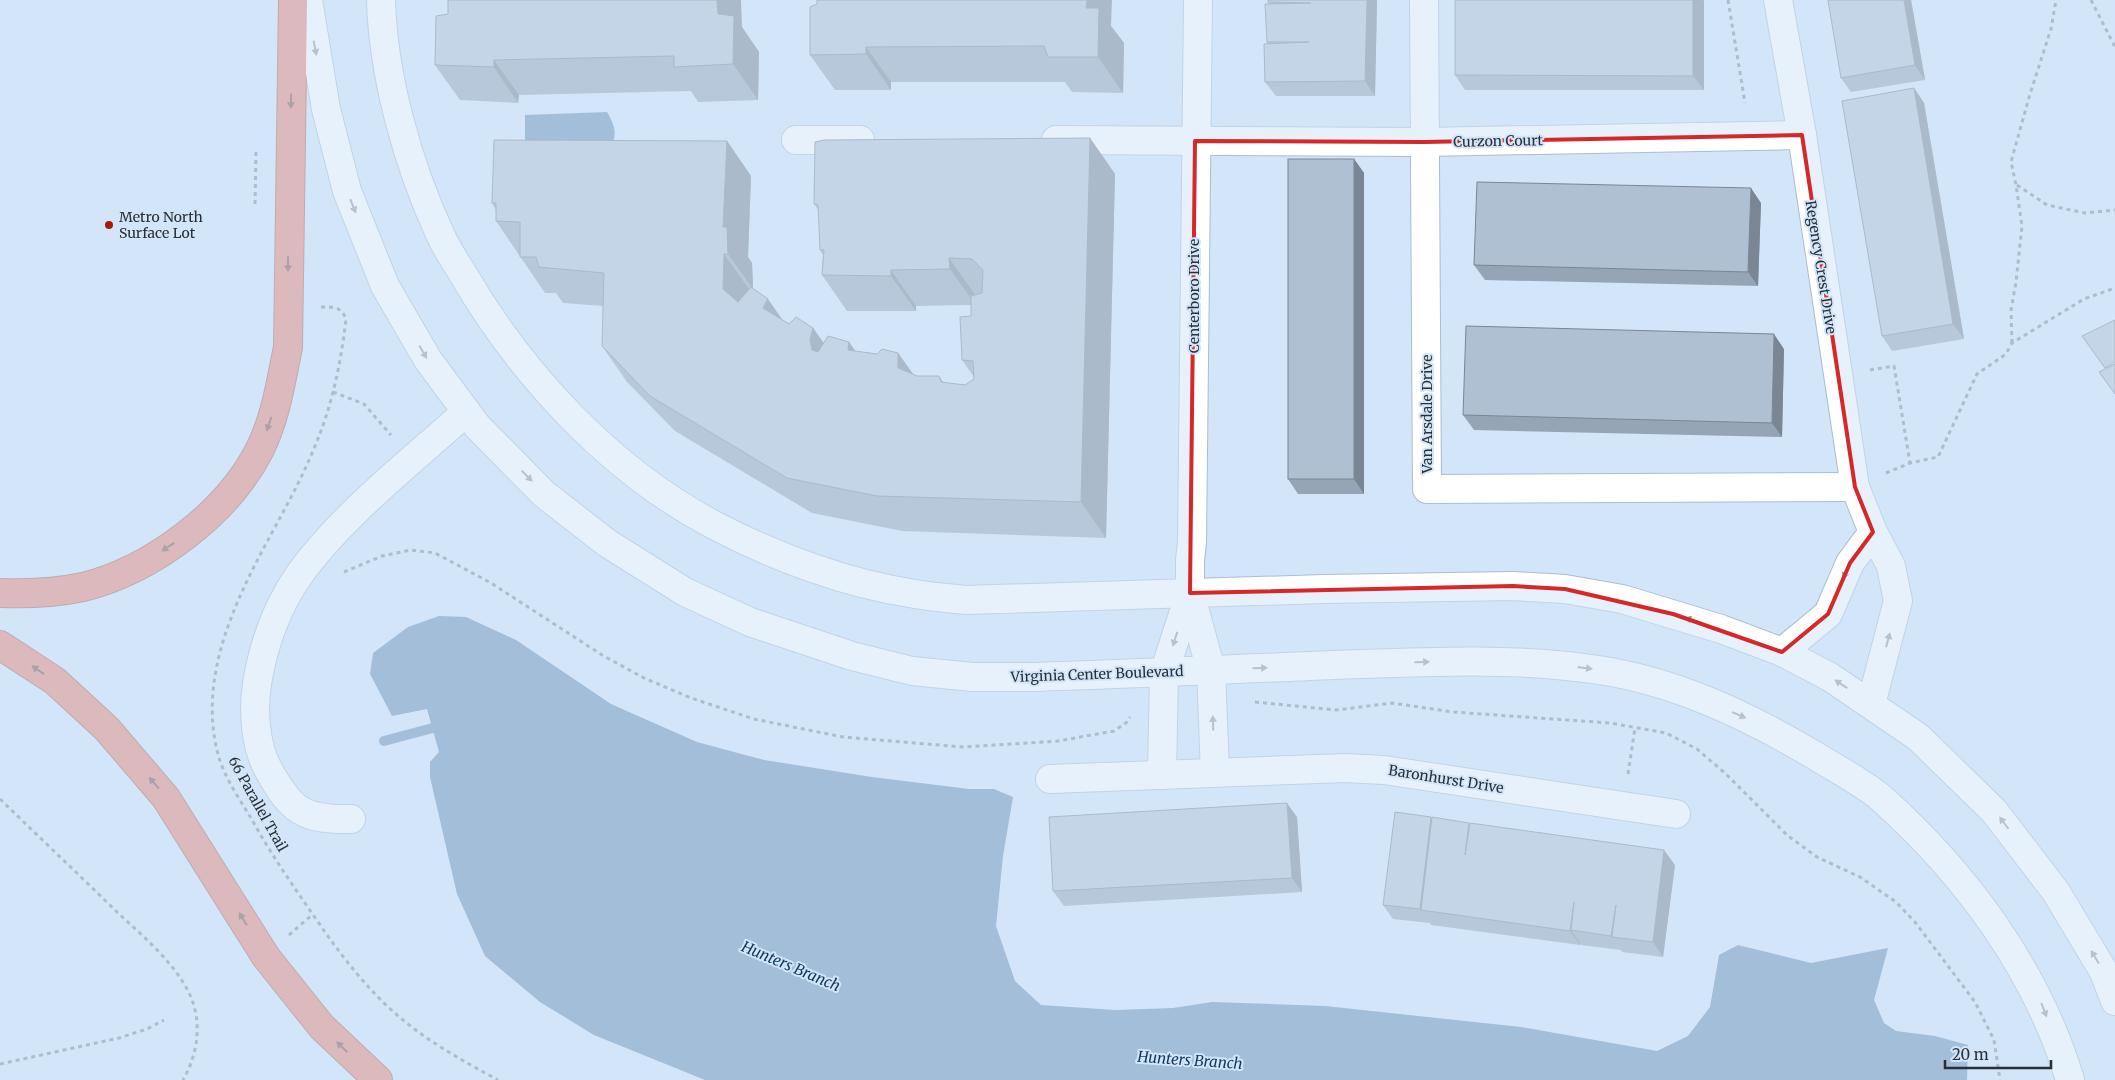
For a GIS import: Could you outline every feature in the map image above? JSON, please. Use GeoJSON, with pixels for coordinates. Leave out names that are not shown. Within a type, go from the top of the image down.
{"type":"FeatureCollection","features":[{"type":"Feature","properties":{"kind":"highway"},"geometry":{"type":"LineString","coordinates":[[0,593],[49,592],[83,587],[128,572],[172,545],[208,517],[238,484],[260,448],[277,400],[288,347],[293,0]]}},
{"type":"Feature","properties":{"kind":"highway"},"geometry":{"type":"LineString","coordinates":[[0,645],[54,682],[113,736],[166,798],[266,956],[322,1027],[378,1080]]}},
{"type":"Feature","properties":{"kind":"street","name":"Virginia Center Boulevard"},"geometry":{"type":"LineString","coordinates":[[308,0],[326,110],[347,191],[385,286],[428,360],[477,426],[544,494],[607,543],[685,592],[750,622],[844,654],[912,670],[973,678],[1164,673],[1434,661],[1502,662],[1554,664],[1595,669],[1644,679],[1691,694],[1752,720],[1823,761],[1878,796],[1945,860],[2000,933],[2042,1002],[2070,1080]]}},
{"type":"Feature","properties":{"kind":"street"},"geometry":{"type":"LineString","coordinates":[[381,0],[382,30],[395,97],[413,171],[441,236],[478,300],[512,348],[566,413],[644,481],[711,524],[769,550],[834,574],[914,594],[965,600],[1513,586],[1565,589],[1622,600],[1721,629],[1782,652],[1830,677],[1918,737],[1994,811],[2056,892],[2104,972],[2115,1001]]}},
{"type":"Feature","properties":{"kind":"street","name":"Centerboro Drive"},"geometry":{"type":"LineString","coordinates":[[1190,593],[1198,0]]}},
{"type":"Feature","properties":{"kind":"street","name":"Van Arsdale Drive"},"geometry":{"type":"LineString","coordinates":[[1424,0],[1427,489],[1856,486]]}},
{"type":"Feature","properties":{"kind":"street","name":"Regency Crest Drive"},"geometry":{"type":"LineString","coordinates":[[1778,0],[1802,135],[1856,486],[1873,532],[1891,566],[1898,601],[1871,704]]}},
{"type":"Feature","properties":{"kind":"street","name":"Curzon Court"},"geometry":{"type":"LineString","coordinates":[[1032,140],[1424,142],[1802,135]]}},
{"type":"Feature","properties":{"kind":"street"},"geometry":{"type":"LineString","coordinates":[[796,140],[885,140]]}},
{"type":"Feature","properties":{"kind":"street"},"geometry":{"type":"LineString","coordinates":[[351,819],[329,820],[311,816],[297,810],[280,790],[265,764],[259,740],[255,696],[260,669],[281,606],[299,576],[330,538],[466,412]]}},
{"type":"Feature","properties":{"kind":"street"},"geometry":{"type":"LineString","coordinates":[[1782,652],[1828,614],[1850,562],[1873,532]]}},
{"type":"Feature","properties":{"kind":"street"},"geometry":{"type":"LineString","coordinates":[[1190,593],[1211,670],[1215,772]]}},
{"type":"Feature","properties":{"kind":"street"},"geometry":{"type":"LineString","coordinates":[[1162,775],[1164,673],[1190,593]]}},
{"type":"Feature","properties":{"kind":"street","name":"Baronhurst Drive"},"geometry":{"type":"LineString","coordinates":[[1050,779],[1345,768],[1384,770],[1676,814]]}},
{"type":"Feature","properties":{"kind":"path"},"geometry":{"type":"LineString","coordinates":[[1728,0],[1746,109]]}},
{"type":"Feature","properties":{"kind":"path"},"geometry":{"type":"LineString","coordinates":[[2012,343],[2011,310],[2022,226],[2016,185],[2010,162],[2050,29],[2056,0]]}},
{"type":"Feature","properties":{"kind":"path"},"geometry":{"type":"LineString","coordinates":[[2091,0],[2115,47]]}},
{"type":"Feature","properties":{"kind":"path"},"geometry":{"type":"LineString","coordinates":[[2016,185],[2047,205],[2086,213],[2115,210]]}},
{"type":"Feature","properties":{"kind":"path"},"geometry":{"type":"LineString","coordinates":[[1856,486],[1910,463],[1938,457],[1977,374],[2006,354],[2012,343],[2084,299],[2115,288]]}},
{"type":"Feature","properties":{"kind":"path","name":"66 Parallel Trail"},"geometry":{"type":"LineString","coordinates":[[322,307],[338,308],[344,313],[346,319],[333,392],[314,448],[230,621],[219,656],[213,688],[218,753],[224,773],[269,850],[342,955],[372,990],[402,1019],[435,1044],[498,1080]]}},
{"type":"Feature","properties":{"kind":"path"},"geometry":{"type":"LineString","coordinates":[[1870,370],[1894,366],[1910,463]]}},
{"type":"Feature","properties":{"kind":"path"},"geometry":{"type":"LineString","coordinates":[[333,392],[364,404],[399,444],[419,455]]}},
{"type":"Feature","properties":{"kind":"path"},"geometry":{"type":"LineString","coordinates":[[342,572],[392,554],[411,550],[435,553],[491,583],[602,655],[644,678],[691,698],[754,718],[843,737],[963,747],[1058,741],[1114,732],[1126,723],[1131,715]]}},
{"type":"Feature","properties":{"kind":"path"},"geometry":{"type":"LineString","coordinates":[[0,799],[153,947],[182,982],[193,1006],[197,1030],[196,1048],[191,1066],[183,1080]]}},
{"type":"Feature","properties":{"kind":"path"},"geometry":{"type":"LineString","coordinates":[[285,939],[313,914]]}},
{"type":"Feature","properties":{"kind":"path"},"geometry":{"type":"LineString","coordinates":[[0,1064],[127,1036],[147,1029],[164,1020]]}},
{"type":"Feature","properties":{"kind":"highlighted area"},"geometry":{"type":"Polygon","coordinates":[[[1802,135],[1855,487],[1873,532],[1850,563],[1828,614],[1782,652],[1673,614],[1565,589],[1513,586],[1190,593],[1195,141],[1424,142],[1802,135]]]}},
{"type":"Feature","properties":{"kind":"water"},"geometry":{"type":"Polygon","coordinates":[[[607,112],[613,123],[615,133],[608,154],[525,154],[525,115],[607,112]]]}},
{"type":"Feature","properties":{"kind":"water"},"geometry":{"type":"Polygon","coordinates":[[[439,616],[466,617],[516,640],[611,704],[697,742],[764,760],[872,777],[969,789],[994,789],[1013,797],[1003,856],[996,926],[1015,981],[1041,1005],[1115,1010],[1173,1008],[1212,1002],[1325,1006],[1521,1027],[1657,1051],[1688,1036],[1710,1007],[1719,955],[1738,945],[1811,963],[1888,948],[1874,1000],[1884,1023],[1896,1031],[1935,1036],[1968,1045],[1967,1080],[705,1080],[594,1035],[540,1002],[485,956],[457,894],[430,777],[430,762],[439,752],[427,709],[392,716],[370,674],[373,653],[408,627],[439,616]]]}},
{"type":"Feature","properties":{"kind":"building"},"geometry":{"type":"Polygon","coordinates":[[[448,0],[717,0],[718,14],[734,16],[733,64],[674,67],[674,56],[494,60],[494,67],[435,65],[436,16],[448,14],[448,0]]]}},
{"type":"Feature","properties":{"kind":"building"},"geometry":{"type":"Polygon","coordinates":[[[817,0],[1087,0],[1086,8],[1099,8],[1098,57],[1048,57],[1044,46],[866,47],[866,54],[810,55],[810,7],[817,4],[817,0]]]}},
{"type":"Feature","properties":{"kind":"building"},"geometry":{"type":"Polygon","coordinates":[[[1268,0],[1367,0],[1365,81],[1265,82],[1264,44],[1309,42],[1267,42],[1265,4],[1311,3],[1268,2],[1268,0]]]}},
{"type":"Feature","properties":{"kind":"building"},"geometry":{"type":"Polygon","coordinates":[[[1455,0],[1693,0],[1693,76],[1455,75],[1455,0]]]}},
{"type":"Feature","properties":{"kind":"building"},"geometry":{"type":"Polygon","coordinates":[[[1828,0],[1904,0],[1915,65],[1841,78],[1828,0]]]}},
{"type":"Feature","properties":{"kind":"building"},"geometry":{"type":"Polygon","coordinates":[[[1914,88],[1953,324],[1882,336],[1842,101],[1914,88]]]}},
{"type":"Feature","properties":{"kind":"building"},"geometry":{"type":"Polygon","coordinates":[[[1090,138],[1081,502],[877,496],[787,478],[650,396],[602,346],[604,273],[539,267],[536,257],[520,257],[520,222],[496,221],[496,203],[492,203],[494,140],[727,141],[723,227],[727,227],[728,254],[724,254],[723,289],[738,302],[751,287],[768,299],[763,308],[789,324],[796,317],[813,328],[810,339],[812,350],[818,352],[828,336],[849,342],[848,350],[877,354],[882,349],[898,353],[898,368],[917,376],[939,376],[941,382],[965,385],[974,379],[973,361],[962,360],[960,317],[971,316],[971,296],[982,293],[983,270],[972,259],[949,258],[950,269],[891,270],[891,276],[822,275],[824,250],[820,250],[818,205],[814,204],[815,142],[824,140],[1090,138]]]}},
{"type":"Feature","properties":{"kind":"building"},"geometry":{"type":"Polygon","coordinates":[[[1288,159],[1354,159],[1354,479],[1288,479],[1288,159]]]}},
{"type":"Feature","properties":{"kind":"building"},"geometry":{"type":"Polygon","coordinates":[[[1477,182],[1751,188],[1748,272],[1474,265],[1477,182]]]}},
{"type":"Feature","properties":{"kind":"building"},"geometry":{"type":"Polygon","coordinates":[[[2115,320],[2115,362],[2105,368],[2082,336],[2115,320]]]}},
{"type":"Feature","properties":{"kind":"building"},"geometry":{"type":"Polygon","coordinates":[[[1466,326],[1774,334],[1772,423],[1463,415],[1466,326]]]}},
{"type":"Feature","properties":{"kind":"building"},"geometry":{"type":"Polygon","coordinates":[[[2115,364],[2115,394],[2099,372],[2115,364]]]}},
{"type":"Feature","properties":{"kind":"building"},"geometry":{"type":"Polygon","coordinates":[[[1287,803],[1292,878],[1053,891],[1049,817],[1287,803]]]}},
{"type":"Feature","properties":{"kind":"building"},"geometry":{"type":"Polygon","coordinates":[[[1395,812],[1431,817],[1420,909],[1383,905],[1395,812]]]}},
{"type":"Feature","properties":{"kind":"building"},"geometry":{"type":"Polygon","coordinates":[[[1432,817],[1469,823],[1465,855],[1470,823],[1664,850],[1653,942],[1612,937],[1616,905],[1611,936],[1571,930],[1574,902],[1570,931],[1421,910],[1432,817]]]}},
{"type":"Feature","properties":{"kind":"waterway","name":"Hunters Branch"},"geometry":{"type":"LineString","coordinates":[[384,741],[444,725]]}},
{"type":"Feature","properties":{"kind":"place","name":"Metro North Surface Lot"},"geometry":{"type":"Point","coordinates":[109,225]}}]}
